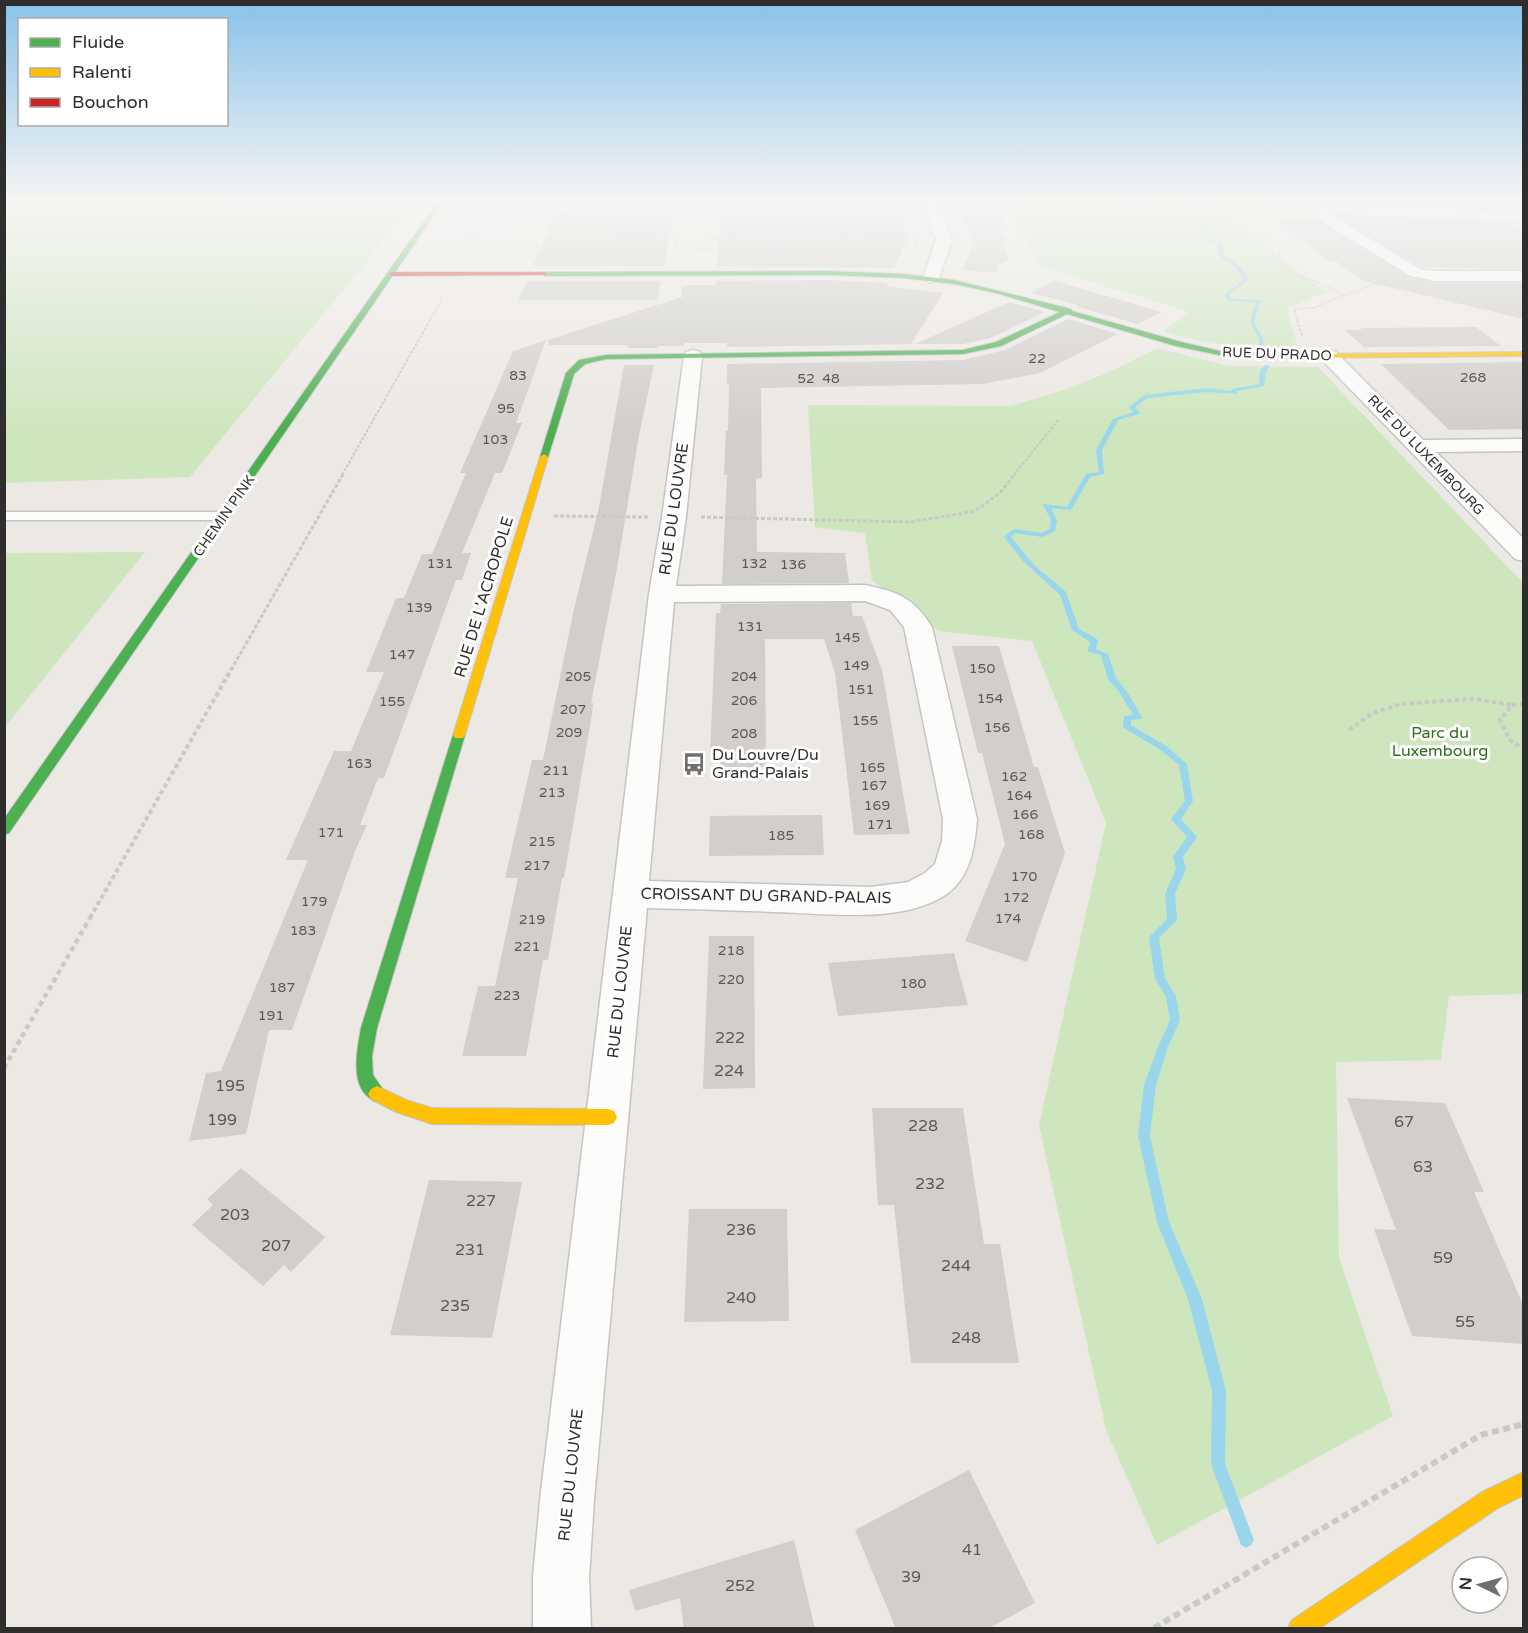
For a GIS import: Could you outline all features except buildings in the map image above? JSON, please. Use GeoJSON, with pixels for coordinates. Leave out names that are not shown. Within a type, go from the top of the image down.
{"type":"FeatureCollection","features":[{"type":"Feature","properties":{"kind":"street","name":"CHEMIN PINK"},"geometry":{"type":"LineString","coordinates":[[4,830],[390,277]]}},
{"type":"Feature","properties":{"kind":"street","name":"RUE DU PRADO"},"geometry":{"type":"LineString","coordinates":[[918,277],[997,291],[1202,350],[1253,355],[1320,356],[1524,354]]}},
{"type":"Feature","properties":{"kind":"street","name":"RUE DE L'ACROPOLE"},"geometry":{"type":"LineString","coordinates":[[608,1117],[432,1116],[402,1107],[379,1096],[365,1077],[364,1056],[369,1028],[570,373],[575,366],[591,359],[606,357],[963,352],[998,344],[1069,310]]}},
{"type":"Feature","properties":{"kind":"street","name":"RUE DU LOUVRE"},"geometry":{"type":"LineString","coordinates":[[562,1629],[561,1577],[567,1500],[662,594],[674,517],[693,356]]}},
{"type":"Feature","properties":{"kind":"street","name":"RUE DU LUXEMBOURG"},"geometry":{"type":"LineString","coordinates":[[1320,356],[1418,446],[1524,554]]}},
{"type":"Feature","properties":{"kind":"street"},"geometry":{"type":"LineString","coordinates":[[1418,446],[1524,445]]}},
{"type":"Feature","properties":{"kind":"street","name":"CROISSANT DU GRAND-PALAIS"},"geometry":{"type":"LineString","coordinates":[[630,894],[871,901],[895,899],[918,894],[950,870],[957,855],[960,837],[960,819],[918,627],[911,615],[899,604],[883,597],[846,591],[662,594]]}},
{"type":"Feature","properties":{"kind":"street"},"geometry":{"type":"LineString","coordinates":[[1300,1629],[1490,1500],[1524,1483]]}},
{"type":"Feature","properties":{"kind":"lane"},"geometry":{"type":"LineString","coordinates":[[4,516],[224,516]]}},
{"type":"Feature","properties":{"kind":"path"},"geometry":{"type":"LineString","coordinates":[[1304,277],[1329,285],[1343,296]]}},
{"type":"Feature","properties":{"kind":"path"},"geometry":{"type":"LineString","coordinates":[[1320,356],[1306,350],[1294,309],[1314,308],[1390,277]]}},
{"type":"Feature","properties":{"kind":"path"},"geometry":{"type":"LineString","coordinates":[[4,1068],[440,303],[442,294],[436,289]]}},
{"type":"Feature","properties":{"kind":"path"},"geometry":{"type":"LineString","coordinates":[[526,516],[911,522],[975,511],[1000,494],[1059,419]]}},
{"type":"Feature","properties":{"kind":"path"},"geometry":{"type":"LineString","coordinates":[[1349,730],[1373,713],[1401,704],[1475,699],[1512,705],[1524,704]]}},
{"type":"Feature","properties":{"kind":"path"},"geometry":{"type":"LineString","coordinates":[[1512,705],[1500,720],[1510,740],[1524,749]]}},
{"type":"Feature","properties":{"kind":"path"},"geometry":{"type":"LineString","coordinates":[[1154,1629],[1481,1435],[1524,1424]]}},
{"type":"Feature","properties":{"kind":"green space"},"geometry":{"type":"Polygon","coordinates":[[[4,277],[353,277],[190,477],[5,483],[4,277]]]}},
{"type":"Feature","properties":{"kind":"green space"},"geometry":{"type":"Polygon","coordinates":[[[1077,277],[1307,277],[1327,292],[1287,308],[1297,345],[1229,346],[1163,331],[1190,312],[1077,277]]]}},
{"type":"Feature","properties":{"kind":"green space","name":"Parc du Luxembourg"},"geometry":{"type":"Polygon","coordinates":[[[1157,348],[1229,366],[1318,367],[1523,583],[1523,994],[1449,996],[1441,1060],[1336,1062],[1339,1258],[1393,1416],[1157,1545],[1106,1430],[1039,1125],[1106,823],[1032,641],[938,631],[872,580],[865,533],[815,527],[808,405],[1008,406],[1047,396],[1084,382],[1157,348]]]}},
{"type":"Feature","properties":{"kind":"green space"},"geometry":{"type":"Polygon","coordinates":[[[145,552],[5,727],[5,553],[145,552]]]}},
{"type":"Feature","properties":{"kind":"waterway"},"geometry":{"type":"LineString","coordinates":[[1244,277],[1246,280],[1227,294],[1230,300],[1259,301],[1252,322],[1261,339],[1262,349]]}},
{"type":"Feature","properties":{"kind":"waterway"},"geometry":{"type":"LineString","coordinates":[[1246,1540],[1218,1464],[1219,1391],[1195,1299],[1163,1222],[1144,1136],[1150,1085],[1175,1020],[1171,996],[1160,979],[1154,937],[1172,920],[1170,894],[1181,869],[1178,857],[1192,837],[1176,819],[1189,801],[1183,764],[1162,747],[1127,726],[1127,718],[1138,717],[1112,679],[1104,654],[1092,650],[1094,641],[1076,630],[1063,594],[1025,560],[1007,537],[1014,531],[1042,535],[1053,530],[1054,520],[1046,505],[1069,509],[1088,475],[1102,473],[1099,450],[1116,419],[1137,413],[1132,407],[1145,397],[1207,390],[1235,393],[1234,390],[1262,385],[1263,371],[1267,366]]}},
{"type":"Feature","properties":{"kind":"traffic: fast"},"geometry":{"type":"LineString","coordinates":[[4,830],[388,277]]}},
{"type":"Feature","properties":{"kind":"traffic: fast"},"geometry":{"type":"LineString","coordinates":[[914,277],[954,282],[997,291],[1179,344],[1224,354],[1303,356]]}},
{"type":"Feature","properties":{"kind":"traffic: fast"},"geometry":{"type":"LineString","coordinates":[[544,457],[570,373],[582,362],[606,357],[963,352],[998,344],[1069,310]]}},
{"type":"Feature","properties":{"kind":"traffic: fast"},"geometry":{"type":"LineString","coordinates":[[377,1094],[365,1077],[364,1056],[369,1028],[459,735]]}},
{"type":"Feature","properties":{"kind":"traffic: slow"},"geometry":{"type":"LineString","coordinates":[[1303,356],[1524,354]]}},
{"type":"Feature","properties":{"kind":"traffic: slow"},"geometry":{"type":"LineString","coordinates":[[459,735],[544,457]]}},
{"type":"Feature","properties":{"kind":"traffic: slow"},"geometry":{"type":"LineString","coordinates":[[377,1094],[402,1107],[432,1116],[608,1117]]}},
{"type":"Feature","properties":{"kind":"traffic: slow"},"geometry":{"type":"LineString","coordinates":[[1300,1628],[1490,1500],[1524,1483]]}},
{"type":"Feature","properties":{"kind":"place","name":"Du Louvre/Du Grand-Palais"},"geometry":{"type":"Point","coordinates":[694,764]}}]}
